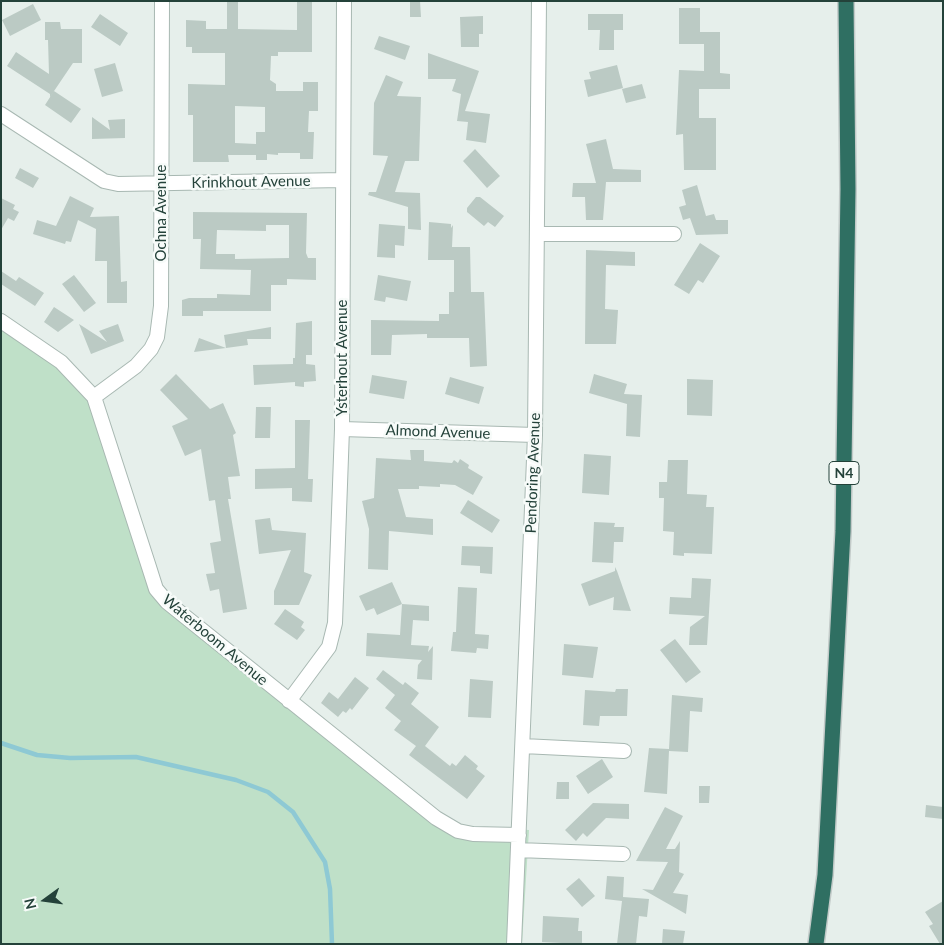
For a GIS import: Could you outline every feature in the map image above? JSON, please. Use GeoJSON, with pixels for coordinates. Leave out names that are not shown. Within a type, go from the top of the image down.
{"type":"FeatureCollection","features":[{"type":"Feature","properties":{"kind":"highway","name":"N4"},"geometry":{"type":"LineString","coordinates":[[816,944],[825,875],[843,531],[848,189],[846,1]]}},
{"type":"Feature","properties":{"kind":"street","name":"Ochna Avenue"},"geometry":{"type":"LineString","coordinates":[[94,396],[136,366],[151,349],[157,337],[161,306],[162,1]]}},
{"type":"Feature","properties":{"kind":"street","name":"Ysterhout Avenue"},"geometry":{"type":"LineString","coordinates":[[288,702],[323,655],[332,638],[336,611],[342,429],[344,1]]}},
{"type":"Feature","properties":{"kind":"street","name":"Pendoring Avenue"},"geometry":{"type":"LineString","coordinates":[[514,944],[535,435],[539,1]]}},
{"type":"Feature","properties":{"kind":"street","name":"Krinkhout Avenue"},"geometry":{"type":"LineString","coordinates":[[1,114],[104,181],[118,184],[342,180]]}},
{"type":"Feature","properties":{"kind":"street"},"geometry":{"type":"LineString","coordinates":[[537,234],[674,234]]}},
{"type":"Feature","properties":{"kind":"street","name":"Waterboom Avenue"},"geometry":{"type":"LineString","coordinates":[[1,321],[61,362],[94,396],[156,589],[167,602],[288,702],[444,824],[458,831],[473,834],[519,835]]}},
{"type":"Feature","properties":{"kind":"street","name":"Almond Avenue"},"geometry":{"type":"LineString","coordinates":[[342,429],[535,435]]}},
{"type":"Feature","properties":{"kind":"street"},"geometry":{"type":"LineString","coordinates":[[523,746],[624,751]]}},
{"type":"Feature","properties":{"kind":"street"},"geometry":{"type":"LineString","coordinates":[[518,850],[622,854]]}},
{"type":"Feature","properties":{"kind":"green space"},"geometry":{"type":"Polygon","coordinates":[[[1,326],[96,390],[161,595],[452,826],[529,830],[522,944],[1,944],[1,326]]]}},
{"type":"Feature","properties":{"kind":"building"},"geometry":{"type":"Polygon","coordinates":[[[227,1],[238,1],[238,29],[297,30],[297,1],[312,1],[312,52],[278,52],[278,56],[271,56],[270,80],[276,84],[276,91],[303,91],[303,82],[318,82],[318,111],[309,111],[308,132],[314,132],[313,159],[300,159],[300,153],[278,153],[278,155],[267,154],[267,160],[256,160],[256,155],[228,155],[229,162],[193,162],[193,115],[188,115],[188,84],[225,85],[225,53],[192,53],[192,47],[186,47],[186,20],[206,21],[206,29],[227,29],[227,1]],[[235,106],[235,143],[256,144],[256,132],[265,132],[265,107],[235,106]]]}},
{"type":"Feature","properties":{"kind":"building"},"geometry":{"type":"Polygon","coordinates":[[[410,1],[420,1],[421,17],[410,17],[410,1]]]}},
{"type":"Feature","properties":{"kind":"building"},"geometry":{"type":"Polygon","coordinates":[[[33,4],[41,20],[10,36],[2,20],[33,4]]]}},
{"type":"Feature","properties":{"kind":"building"},"geometry":{"type":"Polygon","coordinates":[[[679,8],[700,8],[700,32],[720,32],[720,73],[730,74],[730,89],[699,89],[699,118],[716,118],[716,170],[684,170],[683,134],[676,135],[679,70],[704,71],[704,44],[679,44],[679,8]]]}},
{"type":"Feature","properties":{"kind":"building"},"geometry":{"type":"Polygon","coordinates":[[[100,14],[128,33],[120,46],[91,27],[100,14]]]}},
{"type":"Feature","properties":{"kind":"building"},"geometry":{"type":"Polygon","coordinates":[[[588,14],[623,14],[623,30],[614,30],[614,50],[599,50],[600,30],[588,30],[588,14]]]}},
{"type":"Feature","properties":{"kind":"building"},"geometry":{"type":"Polygon","coordinates":[[[483,16],[483,34],[479,34],[479,47],[461,47],[460,17],[483,16]]]}},
{"type":"Feature","properties":{"kind":"building"},"geometry":{"type":"Polygon","coordinates":[[[45,22],[60,22],[61,29],[82,29],[82,63],[73,63],[50,97],[50,94],[7,66],[16,52],[49,74],[48,40],[45,40],[45,22]]]}},
{"type":"Feature","properties":{"kind":"building"},"geometry":{"type":"Polygon","coordinates":[[[379,36],[410,46],[405,60],[374,49],[379,36]]]}},
{"type":"Feature","properties":{"kind":"building"},"geometry":{"type":"Polygon","coordinates":[[[428,53],[479,71],[465,111],[490,114],[486,143],[466,140],[468,122],[457,121],[461,94],[452,91],[456,79],[428,79],[428,53]]]}},
{"type":"Feature","properties":{"kind":"building"},"geometry":{"type":"Polygon","coordinates":[[[115,63],[123,91],[102,97],[94,69],[115,63]]]}},
{"type":"Feature","properties":{"kind":"building"},"geometry":{"type":"Polygon","coordinates":[[[617,65],[623,88],[588,97],[584,80],[591,79],[589,72],[617,65]]]}},
{"type":"Feature","properties":{"kind":"building"},"geometry":{"type":"Polygon","coordinates":[[[386,75],[403,82],[397,96],[421,97],[419,161],[405,161],[395,192],[420,193],[421,230],[408,229],[408,207],[368,195],[369,192],[376,192],[388,156],[373,155],[374,103],[386,75]]]}},
{"type":"Feature","properties":{"kind":"building"},"geometry":{"type":"Polygon","coordinates":[[[642,84],[646,98],[626,103],[622,89],[642,84]]]}},
{"type":"Feature","properties":{"kind":"building"},"geometry":{"type":"Polygon","coordinates":[[[54,91],[81,109],[71,123],[45,105],[54,91]]]}},
{"type":"Feature","properties":{"kind":"building"},"geometry":{"type":"Polygon","coordinates":[[[92,117],[110,130],[108,120],[125,119],[125,138],[92,139],[92,117]]]}},
{"type":"Feature","properties":{"kind":"building"},"geometry":{"type":"Polygon","coordinates":[[[606,139],[613,169],[641,170],[641,182],[606,182],[603,220],[586,220],[585,197],[572,197],[573,183],[596,183],[586,144],[606,139]]]}},
{"type":"Feature","properties":{"kind":"building"},"geometry":{"type":"Polygon","coordinates":[[[475,149],[500,176],[487,188],[463,161],[475,149]]]}},
{"type":"Feature","properties":{"kind":"building"},"geometry":{"type":"Polygon","coordinates":[[[20,168],[39,178],[33,188],[15,178],[20,168]]]}},
{"type":"Feature","properties":{"kind":"building"},"geometry":{"type":"Polygon","coordinates":[[[697,185],[706,216],[714,214],[716,220],[728,220],[728,234],[696,235],[690,218],[683,220],[679,207],[686,205],[682,190],[697,185]]]}},
{"type":"Feature","properties":{"kind":"building"},"geometry":{"type":"Polygon","coordinates":[[[70,196],[94,208],[90,217],[119,216],[121,282],[127,281],[127,303],[107,303],[107,261],[95,261],[96,229],[78,220],[71,242],[66,241],[65,244],[33,234],[37,220],[56,226],[70,196]]]}},
{"type":"Feature","properties":{"kind":"building"},"geometry":{"type":"Polygon","coordinates":[[[476,197],[480,197],[504,216],[495,227],[488,222],[484,226],[467,212],[467,208],[476,197]]]}},
{"type":"Feature","properties":{"kind":"building"},"geometry":{"type":"Polygon","coordinates":[[[1,198],[15,205],[13,209],[19,212],[14,221],[8,218],[1,230],[1,198]]]}},
{"type":"Feature","properties":{"kind":"building"},"geometry":{"type":"Polygon","coordinates":[[[193,212],[307,213],[306,253],[308,258],[316,258],[316,280],[287,279],[287,285],[271,285],[271,311],[203,311],[203,316],[182,316],[182,300],[189,298],[217,298],[217,294],[250,295],[251,270],[200,269],[201,239],[193,239],[193,212]],[[266,225],[266,231],[217,230],[216,254],[235,254],[235,259],[289,258],[289,225],[266,225]]]}},
{"type":"Feature","properties":{"kind":"building"},"geometry":{"type":"Polygon","coordinates":[[[429,222],[451,224],[451,228],[453,225],[452,247],[470,247],[471,292],[484,292],[487,366],[470,367],[469,338],[427,338],[427,334],[392,335],[391,355],[371,355],[371,320],[439,321],[439,314],[449,314],[449,292],[454,292],[454,260],[428,260],[429,222]]]}},
{"type":"Feature","properties":{"kind":"building"},"geometry":{"type":"Polygon","coordinates":[[[379,224],[405,226],[404,246],[395,245],[395,258],[377,257],[379,224]]]}},
{"type":"Feature","properties":{"kind":"building"},"geometry":{"type":"Polygon","coordinates":[[[700,243],[720,256],[703,283],[698,280],[689,294],[674,285],[700,243]]]}},
{"type":"Feature","properties":{"kind":"building"},"geometry":{"type":"Polygon","coordinates":[[[586,250],[635,252],[635,266],[606,265],[605,309],[618,310],[616,344],[585,344],[586,250]]]}},
{"type":"Feature","properties":{"kind":"building"},"geometry":{"type":"Polygon","coordinates":[[[1,271],[16,281],[19,277],[44,293],[35,306],[1,284],[1,271]]]}},
{"type":"Feature","properties":{"kind":"building"},"geometry":{"type":"Polygon","coordinates":[[[74,275],[96,303],[84,312],[62,284],[74,275]]]}},
{"type":"Feature","properties":{"kind":"building"},"geometry":{"type":"Polygon","coordinates":[[[378,275],[411,281],[407,301],[386,297],[385,302],[374,300],[378,275]]]}},
{"type":"Feature","properties":{"kind":"building"},"geometry":{"type":"Polygon","coordinates":[[[54,307],[74,320],[58,332],[44,322],[54,307]]]}},
{"type":"Feature","properties":{"kind":"building"},"geometry":{"type":"Polygon","coordinates":[[[312,321],[312,355],[306,355],[306,364],[315,365],[316,381],[304,382],[304,387],[295,386],[295,382],[254,385],[253,365],[293,364],[293,358],[295,358],[296,323],[312,321]]]}},
{"type":"Feature","properties":{"kind":"building"},"geometry":{"type":"Polygon","coordinates":[[[79,324],[107,342],[99,331],[118,324],[124,341],[91,354],[79,324]]]}},
{"type":"Feature","properties":{"kind":"building"},"geometry":{"type":"Polygon","coordinates":[[[271,327],[271,339],[247,339],[248,345],[226,348],[224,335],[271,327]]]}},
{"type":"Feature","properties":{"kind":"building"},"geometry":{"type":"Polygon","coordinates":[[[199,338],[226,348],[194,352],[199,338]]]}},
{"type":"Feature","properties":{"kind":"building"},"geometry":{"type":"Polygon","coordinates":[[[176,374],[210,409],[223,403],[236,433],[233,435],[240,476],[228,477],[231,499],[228,499],[247,609],[223,613],[219,589],[210,591],[206,574],[215,573],[210,543],[221,541],[215,500],[209,501],[201,449],[185,456],[172,426],[188,419],[160,390],[176,374]]]}},
{"type":"Feature","properties":{"kind":"building"},"geometry":{"type":"Polygon","coordinates":[[[594,374],[627,384],[624,394],[642,395],[640,437],[626,436],[627,404],[589,393],[594,374]]]}},
{"type":"Feature","properties":{"kind":"building"},"geometry":{"type":"Polygon","coordinates":[[[372,375],[407,381],[404,399],[369,393],[372,375]]]}},
{"type":"Feature","properties":{"kind":"building"},"geometry":{"type":"Polygon","coordinates":[[[450,377],[484,387],[479,404],[445,394],[450,377]]]}},
{"type":"Feature","properties":{"kind":"building"},"geometry":{"type":"Polygon","coordinates":[[[687,379],[713,380],[712,416],[687,415],[687,379]]]}},
{"type":"Feature","properties":{"kind":"building"},"geometry":{"type":"Polygon","coordinates":[[[256,407],[271,407],[270,438],[255,438],[256,407]]]}},
{"type":"Feature","properties":{"kind":"building"},"geometry":{"type":"Polygon","coordinates":[[[295,420],[310,420],[308,479],[313,479],[312,502],[292,501],[292,488],[255,489],[255,469],[295,468],[295,420]]]}},
{"type":"Feature","properties":{"kind":"building"},"geometry":{"type":"Polygon","coordinates":[[[410,450],[424,450],[424,461],[452,463],[454,460],[458,463],[460,459],[469,465],[468,468],[483,477],[473,495],[455,485],[440,484],[440,487],[419,486],[419,489],[398,489],[406,517],[433,519],[433,535],[389,531],[388,570],[368,569],[369,529],[362,501],[374,498],[376,458],[411,460],[410,450]]]}},
{"type":"Feature","properties":{"kind":"building"},"geometry":{"type":"Polygon","coordinates":[[[584,454],[611,456],[609,495],[582,493],[584,454]]]}},
{"type":"Feature","properties":{"kind":"building"},"geometry":{"type":"Polygon","coordinates":[[[668,460],[688,460],[687,494],[707,495],[706,507],[714,507],[712,554],[684,553],[684,556],[673,555],[674,532],[663,531],[664,498],[659,498],[659,482],[667,482],[668,460]]]}},
{"type":"Feature","properties":{"kind":"building"},"geometry":{"type":"Polygon","coordinates":[[[468,500],[500,520],[492,533],[460,513],[468,500]]]}},
{"type":"Feature","properties":{"kind":"building"},"geometry":{"type":"Polygon","coordinates":[[[270,518],[272,530],[306,533],[304,572],[312,575],[299,605],[274,605],[274,591],[291,550],[259,554],[255,520],[270,518]]]}},
{"type":"Feature","properties":{"kind":"building"},"geometry":{"type":"Polygon","coordinates":[[[594,522],[615,523],[614,527],[624,527],[623,542],[614,542],[613,563],[592,562],[594,522]]]}},
{"type":"Feature","properties":{"kind":"building"},"geometry":{"type":"Polygon","coordinates":[[[462,546],[493,547],[492,574],[480,573],[480,566],[461,565],[462,546]]]}},
{"type":"Feature","properties":{"kind":"building"},"geometry":{"type":"Polygon","coordinates":[[[615,567],[631,611],[613,610],[614,597],[589,606],[581,584],[615,571],[615,567]]]}},
{"type":"Feature","properties":{"kind":"building"},"geometry":{"type":"Polygon","coordinates":[[[692,578],[711,579],[707,645],[689,645],[690,627],[705,616],[669,614],[670,597],[691,598],[692,578]]]}},
{"type":"Feature","properties":{"kind":"building"},"geometry":{"type":"Polygon","coordinates":[[[392,582],[402,604],[377,615],[374,608],[366,611],[359,596],[392,582]]]}},
{"type":"Feature","properties":{"kind":"building"},"geometry":{"type":"Polygon","coordinates":[[[458,587],[477,588],[475,634],[489,635],[488,649],[477,648],[476,653],[451,651],[453,632],[456,632],[458,587]]]}},
{"type":"Feature","properties":{"kind":"building"},"geometry":{"type":"Polygon","coordinates":[[[402,604],[429,606],[429,621],[413,620],[411,645],[429,646],[428,652],[433,646],[432,680],[417,679],[418,665],[422,660],[366,656],[367,633],[400,635],[402,604]]]}},
{"type":"Feature","properties":{"kind":"building"},"geometry":{"type":"Polygon","coordinates":[[[285,609],[304,622],[301,627],[305,630],[297,640],[274,624],[285,609]]]}},
{"type":"Feature","properties":{"kind":"building"},"geometry":{"type":"Polygon","coordinates":[[[675,639],[701,672],[686,683],[660,650],[675,639]]]}},
{"type":"Feature","properties":{"kind":"building"},"geometry":{"type":"Polygon","coordinates":[[[564,644],[598,647],[593,678],[562,675],[564,644]]]}},
{"type":"Feature","properties":{"kind":"building"},"geometry":{"type":"Polygon","coordinates":[[[383,670],[403,685],[405,682],[419,693],[411,704],[439,727],[425,746],[450,766],[452,763],[456,766],[465,755],[478,766],[476,769],[485,776],[467,799],[409,755],[416,746],[394,730],[401,721],[385,708],[395,695],[376,679],[383,670]]]}},
{"type":"Feature","properties":{"kind":"building"},"geometry":{"type":"Polygon","coordinates":[[[355,677],[369,688],[352,710],[350,708],[346,713],[343,711],[338,717],[321,703],[329,692],[338,699],[355,677]]]}},
{"type":"Feature","properties":{"kind":"building"},"geometry":{"type":"Polygon","coordinates":[[[470,679],[493,681],[491,718],[468,717],[470,679]]]}},
{"type":"Feature","properties":{"kind":"building"},"geometry":{"type":"Polygon","coordinates":[[[616,689],[628,689],[627,716],[600,716],[599,726],[583,725],[585,690],[615,692],[616,689]]]}},
{"type":"Feature","properties":{"kind":"building"},"geometry":{"type":"Polygon","coordinates":[[[672,695],[703,698],[702,712],[690,711],[688,752],[669,751],[667,794],[644,792],[649,748],[669,749],[672,695]]]}},
{"type":"Feature","properties":{"kind":"building"},"geometry":{"type":"Polygon","coordinates":[[[602,759],[613,777],[588,794],[576,776],[602,759]]]}},
{"type":"Feature","properties":{"kind":"building"},"geometry":{"type":"Polygon","coordinates":[[[557,782],[569,782],[569,799],[556,799],[557,782]]]}},
{"type":"Feature","properties":{"kind":"building"},"geometry":{"type":"Polygon","coordinates":[[[699,786],[710,786],[709,803],[699,803],[699,786]]]}},
{"type":"Feature","properties":{"kind":"building"},"geometry":{"type":"Polygon","coordinates":[[[593,803],[629,804],[629,819],[606,818],[587,837],[583,833],[576,841],[565,830],[593,803]]]}},
{"type":"Feature","properties":{"kind":"building"},"geometry":{"type":"Polygon","coordinates":[[[926,805],[943,807],[943,819],[925,817],[926,805]]]}},
{"type":"Feature","properties":{"kind":"building"},"geometry":{"type":"Polygon","coordinates":[[[665,807],[683,816],[666,849],[675,849],[680,841],[679,872],[684,874],[673,893],[688,895],[686,914],[642,889],[653,890],[668,862],[636,861],[665,807]]]}},
{"type":"Feature","properties":{"kind":"building"},"geometry":{"type":"Polygon","coordinates":[[[607,876],[624,877],[623,897],[649,899],[647,917],[639,916],[636,944],[617,944],[622,901],[605,899],[607,876]]]}},
{"type":"Feature","properties":{"kind":"building"},"geometry":{"type":"Polygon","coordinates":[[[579,878],[595,896],[582,907],[566,889],[579,878]]]}},
{"type":"Feature","properties":{"kind":"building"},"geometry":{"type":"Polygon","coordinates":[[[943,901],[943,944],[940,944],[929,926],[933,924],[925,912],[943,901]]]}},
{"type":"Feature","properties":{"kind":"building"},"geometry":{"type":"Polygon","coordinates":[[[543,916],[579,918],[578,931],[582,931],[582,944],[542,942],[543,916]]]}},
{"type":"Feature","properties":{"kind":"building"},"geometry":{"type":"Polygon","coordinates":[[[663,929],[685,931],[683,944],[662,944],[663,929]]]}},
{"type":"Feature","properties":{"kind":"waterway"},"geometry":{"type":"LineString","coordinates":[[1,743],[37,755],[70,758],[136,757],[236,780],[268,792],[293,812],[325,862],[330,889],[332,944]]}}]}
